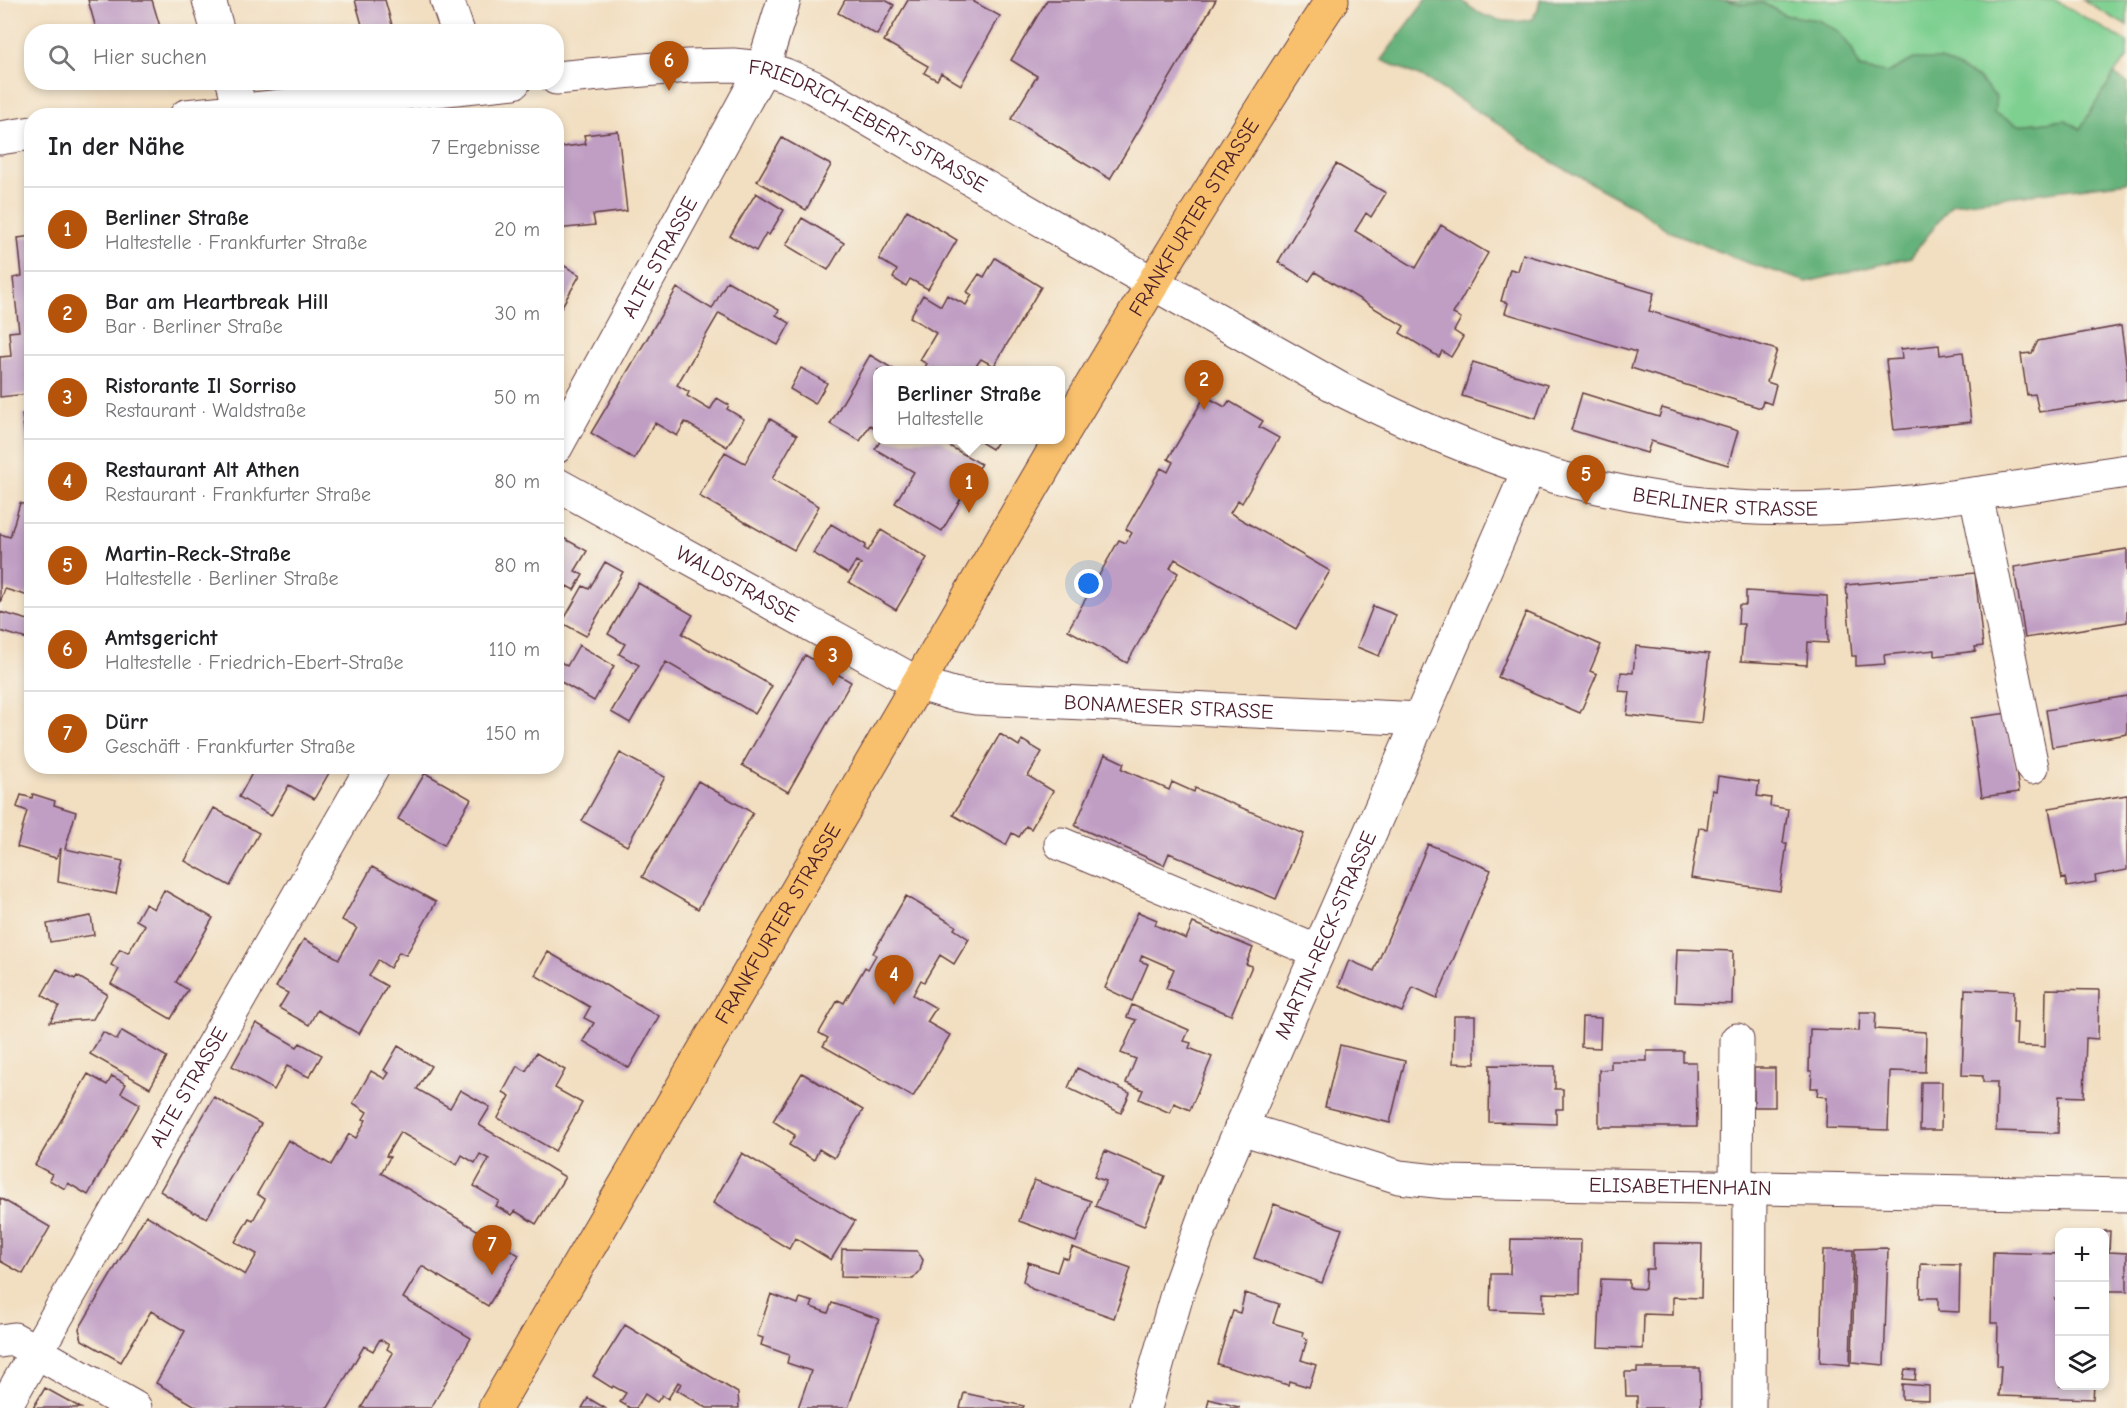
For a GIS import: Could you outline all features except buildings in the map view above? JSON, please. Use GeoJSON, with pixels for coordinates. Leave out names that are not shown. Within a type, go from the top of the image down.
{"type":"FeatureCollection","features":[{"type":"Feature","properties":{"kind":"main road","name":"FRANKFURTER STRASSE"},"geometry":{"type":"LineString","coordinates":[[1065,431],[1152,283],[1262,106],[1332,0]]}},
{"type":"Feature","properties":{"kind":"main road","name":"FRANKFURTER STRASSE"},"geometry":{"type":"LineString","coordinates":[[495,1408],[1057,444]]}},
{"type":"Feature","properties":{"kind":"street"},"geometry":{"type":"LineString","coordinates":[[209,0],[216,24]]}},
{"type":"Feature","properties":{"kind":"street"},"geometry":{"type":"LineString","coordinates":[[447,0],[455,24]]}},
{"type":"Feature","properties":{"kind":"street","name":"ALTE STRASSE"},"geometry":{"type":"LineString","coordinates":[[564,432],[763,68],[784,0]]}},
{"type":"Feature","properties":{"kind":"street","name":"FRIEDRICH-EBERT-STRASSE"},"geometry":{"type":"LineString","coordinates":[[564,77],[688,66],[733,65],[763,68],[786,75],[813,87],[1152,283]]}},
{"type":"Feature","properties":{"kind":"street"},"geometry":{"type":"LineString","coordinates":[[206,108],[237,96],[366,90]]}},
{"type":"Feature","properties":{"kind":"street"},"geometry":{"type":"LineString","coordinates":[[0,138],[24,134]]}},
{"type":"Feature","properties":{"kind":"street","name":"BERLINER STRASSE"},"geometry":{"type":"LineString","coordinates":[[1152,283],[1342,390],[1423,427],[1529,469],[1575,482],[1640,494],[1736,507],[1836,507],[1976,494],[2127,471]]}},
{"type":"Feature","properties":{"kind":"street","name":"MARTIN-RECK-STRASSE"},"geometry":{"type":"LineString","coordinates":[[1145,1408],[1179,1287],[1214,1190],[1529,469]]}},
{"type":"Feature","properties":{"kind":"street","name":"WALDSTRASSE"},"geometry":{"type":"LineString","coordinates":[[564,488],[917,683]]}},
{"type":"Feature","properties":{"kind":"street"},"geometry":{"type":"LineString","coordinates":[[1976,494],[2031,767]]}},
{"type":"Feature","properties":{"kind":"street","name":"BONAMESER STRASSE"},"geometry":{"type":"LineString","coordinates":[[917,683],[976,698],[1421,719]]}},
{"type":"Feature","properties":{"kind":"street","name":"ALTE STRASSE"},"geometry":{"type":"LineString","coordinates":[[4,1408],[368,774]]}},
{"type":"Feature","properties":{"kind":"street"},"geometry":{"type":"LineString","coordinates":[[1061,844],[1318,952]]}},
{"type":"Feature","properties":{"kind":"street"},"geometry":{"type":"LineString","coordinates":[[1737,1040],[1749,1408]]}},
{"type":"Feature","properties":{"kind":"street","name":"ELISABETHENHAIN"},"geometry":{"type":"LineString","coordinates":[[1241,1128],[1376,1171],[1419,1180],[2127,1196]]}},
{"type":"Feature","properties":{"kind":"street"},"geometry":{"type":"LineString","coordinates":[[0,1341],[14,1339],[37,1350],[135,1408]]}},
{"type":"Feature","properties":{"kind":"green space"},"geometry":{"type":"Polygon","coordinates":[[[1426,0],[1462,0],[1485,16],[1513,22],[1532,19],[1540,0],[1726,0],[1742,4],[1763,3],[1784,15],[1818,20],[1838,31],[1852,49],[1859,68],[1887,73],[1914,59],[1941,59],[1977,77],[1996,97],[1994,113],[2018,125],[2066,120],[2080,129],[2114,74],[2127,83],[2127,182],[1952,204],[1911,257],[1807,282],[1745,262],[1669,231],[1636,208],[1552,162],[1501,126],[1426,79],[1381,60],[1426,0]]]}},
{"type":"Feature","properties":{"kind":"green space"},"geometry":{"type":"Polygon","coordinates":[[[1726,0],[2055,0],[2127,42],[2127,58],[2114,74],[2080,130],[2066,120],[2018,125],[1994,113],[1914,59],[1887,73],[1859,68],[1852,49],[1838,32],[1818,21],[1784,15],[1763,3],[1742,4],[1726,0]]]}},
{"type":"Feature","properties":{"kind":"green space"},"geometry":{"type":"Polygon","coordinates":[[[2082,0],[2127,0],[2127,26],[2082,0]]]}},
{"type":"Feature","properties":{"kind":"place","name":"Amtsgericht"},"geometry":{"type":"Point","coordinates":[669,91]}},
{"type":"Feature","properties":{"kind":"place","name":"Bar am Heartbreak Hill"},"geometry":{"type":"Point","coordinates":[1204,410]}},
{"type":"Feature","properties":{"kind":"place","name":"Martin-Reck-Straße"},"geometry":{"type":"Point","coordinates":[1586,505]}},
{"type":"Feature","properties":{"kind":"place","name":"Berliner Straße"},"geometry":{"type":"Point","coordinates":[969,513]}},
{"type":"Feature","properties":{"kind":"place","name":"Ristorante Il Sorriso"},"geometry":{"type":"Point","coordinates":[833,686]}},
{"type":"Feature","properties":{"kind":"place","name":"Restaurant Alt Athen"},"geometry":{"type":"Point","coordinates":[894,1005]}},
{"type":"Feature","properties":{"kind":"place","name":"Dürr"},"geometry":{"type":"Point","coordinates":[492,1275]}}]}
